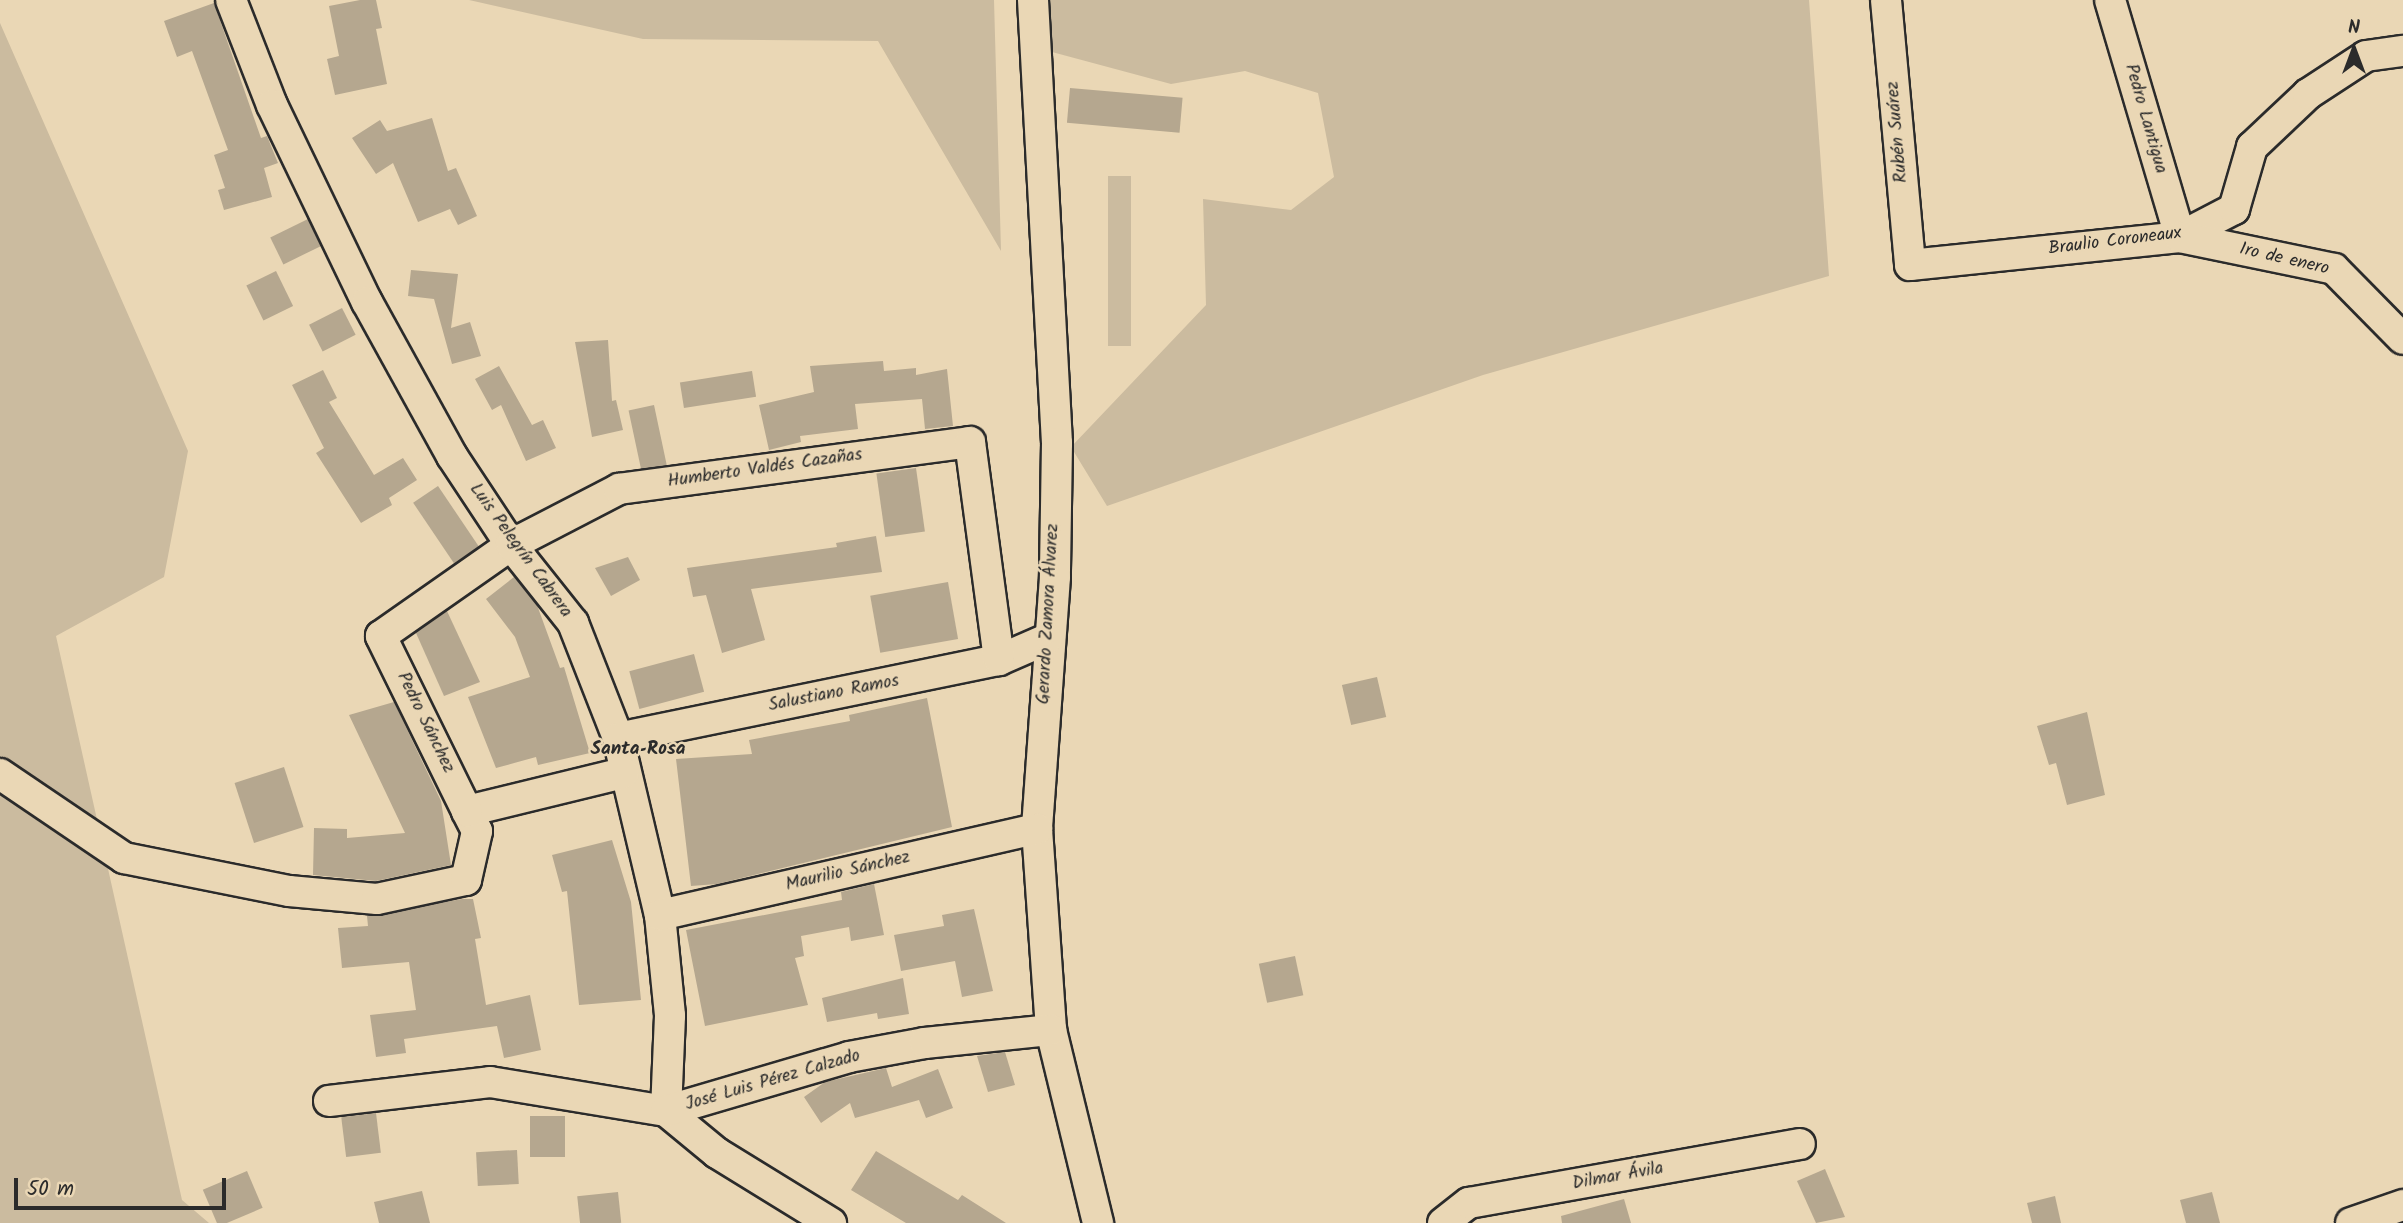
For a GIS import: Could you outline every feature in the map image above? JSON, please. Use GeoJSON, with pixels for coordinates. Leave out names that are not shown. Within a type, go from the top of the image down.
{"type":"FeatureCollection","features":[{"type":"Feature","properties":{"kind":"street","name":"Luis Pelegrín Cabrera"},"geometry":{"type":"LineString","coordinates":[[231,0],[272,105],[367,302],[452,456],[512,545],[573,623],[618,738],[623,773],[660,915],[670,1016],[666,1111]]}},
{"type":"Feature","properties":{"kind":"street","name":"Gerardo Zamora Álvarez"},"geometry":{"type":"LineString","coordinates":[[1033,0],[1057,443],[1055,577],[1047,639],[1037,829],[1051,1030],[1098,1223]]}},
{"type":"Feature","properties":{"kind":"street","name":"Rubén Suárez"},"geometry":{"type":"LineString","coordinates":[[1886,0],[1910,265]]}},
{"type":"Feature","properties":{"kind":"street","name":"Pedro Lantigua"},"geometry":{"type":"LineString","coordinates":[[2110,0],[2180,237]]}},
{"type":"Feature","properties":{"kind":"street","name":"Braulio Coroneaux"},"geometry":{"type":"LineString","coordinates":[[1910,265],[2180,237],[2234,209],[2252,148],[2308,94],[2366,56],[2403,51]]}},
{"type":"Feature","properties":{"kind":"street","name":"1ro de enero"},"geometry":{"type":"LineString","coordinates":[[2180,237],[2334,269],[2403,339]]}},
{"type":"Feature","properties":{"kind":"street","name":"Humberto Valdés Cazañas"},"geometry":{"type":"LineString","coordinates":[[381,636],[512,545],[619,489],[970,442],[999,660]]}},
{"type":"Feature","properties":{"kind":"street","name":"Pedro Sánchez"},"geometry":{"type":"LineString","coordinates":[[381,636],[467,811]]}},
{"type":"Feature","properties":{"kind":"street","name":"Salustiano Ramos"},"geometry":{"type":"LineString","coordinates":[[618,738],[999,660],[1047,639]]}},
{"type":"Feature","properties":{"kind":"street"},"geometry":{"type":"LineString","coordinates":[[0,774],[124,858],[289,891],[377,899],[466,880],[477,831],[467,811],[623,773]]}},
{"type":"Feature","properties":{"kind":"street","name":"Maurilio Sánchez"},"geometry":{"type":"LineString","coordinates":[[660,915],[1037,829]]}},
{"type":"Feature","properties":{"kind":"street","name":"José Luis Pérez Calzado"},"geometry":{"type":"LineString","coordinates":[[329,1101],[490,1082],[666,1111],[849,1057],[925,1042],[1051,1030]]}},
{"type":"Feature","properties":{"kind":"street"},"geometry":{"type":"LineString","coordinates":[[666,1111],[717,1153],[831,1223]]}},
{"type":"Feature","properties":{"kind":"street","name":"Dilmar Ávila"},"geometry":{"type":"LineString","coordinates":[[1443,1223],[1469,1203],[1800,1144]]}},
{"type":"Feature","properties":{"kind":"street"},"geometry":{"type":"LineString","coordinates":[[2350,1223],[2403,1205]]}},
{"type":"Feature","properties":{"kind":"shaded area"},"geometry":{"type":"Polygon","coordinates":[[[469,0],[994,0],[1001,251],[878,41],[643,39],[469,0]]]}},
{"type":"Feature","properties":{"kind":"shaded area"},"geometry":{"type":"Polygon","coordinates":[[[1049,0],[1809,0],[1829,276],[1483,375],[1107,506],[1071,447],[1206,305],[1203,199],[1291,210],[1334,177],[1318,93],[1245,71],[1171,84],[1052,52],[1049,0]]]}},
{"type":"Feature","properties":{"kind":"shaded area"},"geometry":{"type":"Polygon","coordinates":[[[0,23],[188,451],[164,577],[56,636],[182,1200],[209,1223],[0,1223],[0,23]]]}},
{"type":"Feature","properties":{"kind":"shaded area"},"geometry":{"type":"Polygon","coordinates":[[[1108,176],[1131,176],[1131,346],[1108,346],[1108,176]]]}},
{"type":"Feature","properties":{"kind":"building"},"geometry":{"type":"Polygon","coordinates":[[[376,0],[382,28],[376,29],[387,84],[335,95],[327,59],[339,56],[329,6],[376,0]]]}},
{"type":"Feature","properties":{"kind":"building"},"geometry":{"type":"Polygon","coordinates":[[[214,3],[261,138],[267,136],[278,163],[264,168],[272,197],[224,210],[218,190],[225,188],[214,155],[228,150],[192,51],[177,57],[164,21],[214,3]]]}},
{"type":"Feature","properties":{"kind":"building"},"geometry":{"type":"Polygon","coordinates":[[[1070,88],[1183,98],[1180,133],[1067,123],[1070,88]]]}},
{"type":"Feature","properties":{"kind":"building"},"geometry":{"type":"Polygon","coordinates":[[[432,118],[448,171],[456,168],[477,216],[458,225],[450,209],[418,222],[393,163],[376,174],[352,138],[380,120],[387,131],[432,118]]]}},
{"type":"Feature","properties":{"kind":"building"},"geometry":{"type":"Polygon","coordinates":[[[308,219],[321,246],[283,264],[270,237],[308,219]]]}},
{"type":"Feature","properties":{"kind":"building"},"geometry":{"type":"Polygon","coordinates":[[[411,270],[458,274],[451,328],[470,322],[481,356],[452,364],[434,299],[408,296],[411,270]]]}},
{"type":"Feature","properties":{"kind":"building"},"geometry":{"type":"Polygon","coordinates":[[[276,271],[293,306],[263,321],[246,285],[276,271]]]}},
{"type":"Feature","properties":{"kind":"building"},"geometry":{"type":"Polygon","coordinates":[[[342,308],[356,335],[323,352],[309,325],[342,308]]]}},
{"type":"Feature","properties":{"kind":"building"},"geometry":{"type":"Polygon","coordinates":[[[608,340],[612,401],[616,400],[623,430],[592,437],[575,342],[608,340]]]}},
{"type":"Feature","properties":{"kind":"building"},"geometry":{"type":"Polygon","coordinates":[[[883,361],[884,371],[916,368],[916,375],[947,369],[953,426],[925,429],[922,399],[855,404],[858,429],[800,436],[801,442],[769,450],[759,405],[814,392],[810,366],[883,361]]]}},
{"type":"Feature","properties":{"kind":"building"},"geometry":{"type":"Polygon","coordinates":[[[499,366],[532,425],[543,420],[556,448],[526,461],[501,405],[492,410],[475,379],[499,366]]]}},
{"type":"Feature","properties":{"kind":"building"},"geometry":{"type":"Polygon","coordinates":[[[323,370],[337,398],[329,402],[374,475],[403,458],[417,480],[389,498],[392,505],[361,523],[316,453],[324,448],[292,385],[323,370]]]}},
{"type":"Feature","properties":{"kind":"building"},"geometry":{"type":"Polygon","coordinates":[[[752,371],[756,397],[684,408],[680,382],[752,371]]]}},
{"type":"Feature","properties":{"kind":"building"},"geometry":{"type":"Polygon","coordinates":[[[654,405],[667,465],[641,470],[629,410],[654,405]]]}},
{"type":"Feature","properties":{"kind":"building"},"geometry":{"type":"Polygon","coordinates":[[[916,468],[925,531],[885,537],[876,474],[916,468]]]}},
{"type":"Feature","properties":{"kind":"building"},"geometry":{"type":"Polygon","coordinates":[[[438,486],[479,547],[454,563],[413,503],[438,486]]]}},
{"type":"Feature","properties":{"kind":"building"},"geometry":{"type":"Polygon","coordinates":[[[876,536],[882,572],[751,589],[765,640],[722,653],[706,595],[693,597],[687,568],[837,547],[836,543],[876,536]]]}},
{"type":"Feature","properties":{"kind":"building"},"geometry":{"type":"Polygon","coordinates":[[[628,557],[640,580],[611,596],[595,568],[628,557]]]}},
{"type":"Feature","properties":{"kind":"building"},"geometry":{"type":"Polygon","coordinates":[[[514,577],[537,605],[560,668],[564,667],[590,753],[538,765],[536,757],[496,768],[468,697],[530,677],[515,637],[486,599],[514,577]]]}},
{"type":"Feature","properties":{"kind":"building"},"geometry":{"type":"Polygon","coordinates":[[[948,582],[958,639],[880,653],[870,596],[948,582]]]}},
{"type":"Feature","properties":{"kind":"building"},"geometry":{"type":"Polygon","coordinates":[[[447,611],[480,682],[444,696],[416,633],[447,611]]]}},
{"type":"Feature","properties":{"kind":"building"},"geometry":{"type":"Polygon","coordinates":[[[694,654],[704,692],[639,709],[629,671],[694,654]]]}},
{"type":"Feature","properties":{"kind":"building"},"geometry":{"type":"Polygon","coordinates":[[[1377,677],[1386,717],[1351,725],[1342,685],[1377,677]]]}},
{"type":"Feature","properties":{"kind":"building"},"geometry":{"type":"Polygon","coordinates":[[[927,698],[952,827],[717,884],[691,886],[676,759],[752,754],[749,740],[850,721],[849,715],[927,698]]]}},
{"type":"Feature","properties":{"kind":"building"},"geometry":{"type":"Polygon","coordinates":[[[394,702],[441,801],[451,865],[376,881],[313,875],[314,828],[347,829],[347,838],[405,833],[349,715],[394,702]]]}},
{"type":"Feature","properties":{"kind":"building"},"geometry":{"type":"Polygon","coordinates":[[[2087,712],[2105,795],[2067,805],[2056,763],[2049,765],[2037,726],[2087,712]]]}},
{"type":"Feature","properties":{"kind":"building"},"geometry":{"type":"Polygon","coordinates":[[[284,767],[303,827],[254,843],[235,783],[284,767]]]}},
{"type":"Feature","properties":{"kind":"building"},"geometry":{"type":"Polygon","coordinates":[[[612,840],[631,902],[641,1000],[579,1005],[567,891],[562,892],[552,855],[612,840]]]}},
{"type":"Feature","properties":{"kind":"building"},"geometry":{"type":"Polygon","coordinates":[[[874,884],[884,935],[851,941],[849,927],[801,936],[804,956],[795,958],[808,1005],[705,1026],[686,930],[842,900],[841,892],[874,884]]]}},
{"type":"Feature","properties":{"kind":"building"},"geometry":{"type":"Polygon","coordinates":[[[473,899],[481,938],[475,939],[486,1005],[530,995],[541,1050],[504,1058],[497,1026],[404,1039],[406,1053],[376,1057],[370,1015],[416,1010],[409,962],[342,968],[338,928],[368,926],[367,916],[473,899]]]}},
{"type":"Feature","properties":{"kind":"building"},"geometry":{"type":"Polygon","coordinates":[[[974,909],[993,991],[962,997],[955,961],[901,971],[894,935],[944,926],[942,915],[974,909]]]}},
{"type":"Feature","properties":{"kind":"building"},"geometry":{"type":"Polygon","coordinates":[[[1295,956],[1303,995],[1267,1003],[1259,964],[1295,956]]]}},
{"type":"Feature","properties":{"kind":"building"},"geometry":{"type":"Polygon","coordinates":[[[903,978],[909,1014],[878,1019],[877,1013],[827,1022],[822,998],[903,978]]]}},
{"type":"Feature","properties":{"kind":"building"},"geometry":{"type":"Polygon","coordinates":[[[1005,1052],[1015,1085],[988,1092],[977,1056],[1005,1052]]]}},
{"type":"Feature","properties":{"kind":"building"},"geometry":{"type":"Polygon","coordinates":[[[886,1068],[892,1087],[938,1069],[953,1108],[926,1118],[919,1100],[855,1118],[850,1103],[821,1123],[804,1097],[825,1082],[886,1068]]]}},
{"type":"Feature","properties":{"kind":"building"},"geometry":{"type":"Polygon","coordinates":[[[376,1113],[381,1153],[346,1157],[341,1117],[376,1113]]]}},
{"type":"Feature","properties":{"kind":"building"},"geometry":{"type":"Polygon","coordinates":[[[530,1116],[565,1116],[565,1157],[530,1157],[530,1116]]]}},
{"type":"Feature","properties":{"kind":"building"},"geometry":{"type":"Polygon","coordinates":[[[517,1150],[519,1184],[478,1186],[476,1152],[517,1150]]]}},
{"type":"Feature","properties":{"kind":"building"},"geometry":{"type":"Polygon","coordinates":[[[876,1151],[958,1200],[962,1195],[1006,1223],[906,1223],[851,1190],[876,1151]]]}},
{"type":"Feature","properties":{"kind":"building"},"geometry":{"type":"Polygon","coordinates":[[[1825,1169],[1845,1217],[1816,1223],[1797,1181],[1825,1169]]]}},
{"type":"Feature","properties":{"kind":"building"},"geometry":{"type":"Polygon","coordinates":[[[247,1171],[263,1208],[227,1223],[217,1223],[203,1190],[247,1171]]]}},
{"type":"Feature","properties":{"kind":"building"},"geometry":{"type":"Polygon","coordinates":[[[422,1191],[430,1223],[379,1223],[374,1202],[422,1191]]]}},
{"type":"Feature","properties":{"kind":"building"},"geometry":{"type":"Polygon","coordinates":[[[618,1192],[621,1223],[580,1223],[577,1196],[618,1192]]]}},
{"type":"Feature","properties":{"kind":"building"},"geometry":{"type":"Polygon","coordinates":[[[2212,1192],[2220,1223],[2186,1223],[2180,1200],[2212,1192]]]}},
{"type":"Feature","properties":{"kind":"building"},"geometry":{"type":"Polygon","coordinates":[[[2055,1196],[2061,1223],[2032,1223],[2027,1203],[2055,1196]]]}},
{"type":"Feature","properties":{"kind":"building"},"geometry":{"type":"Polygon","coordinates":[[[1624,1199],[1631,1223],[1562,1223],[1561,1216],[1624,1199]]]}},
{"type":"Feature","properties":{"kind":"district","name":"Santa Rosa"},"geometry":{"type":"Point","coordinates":[638,750]}}]}
